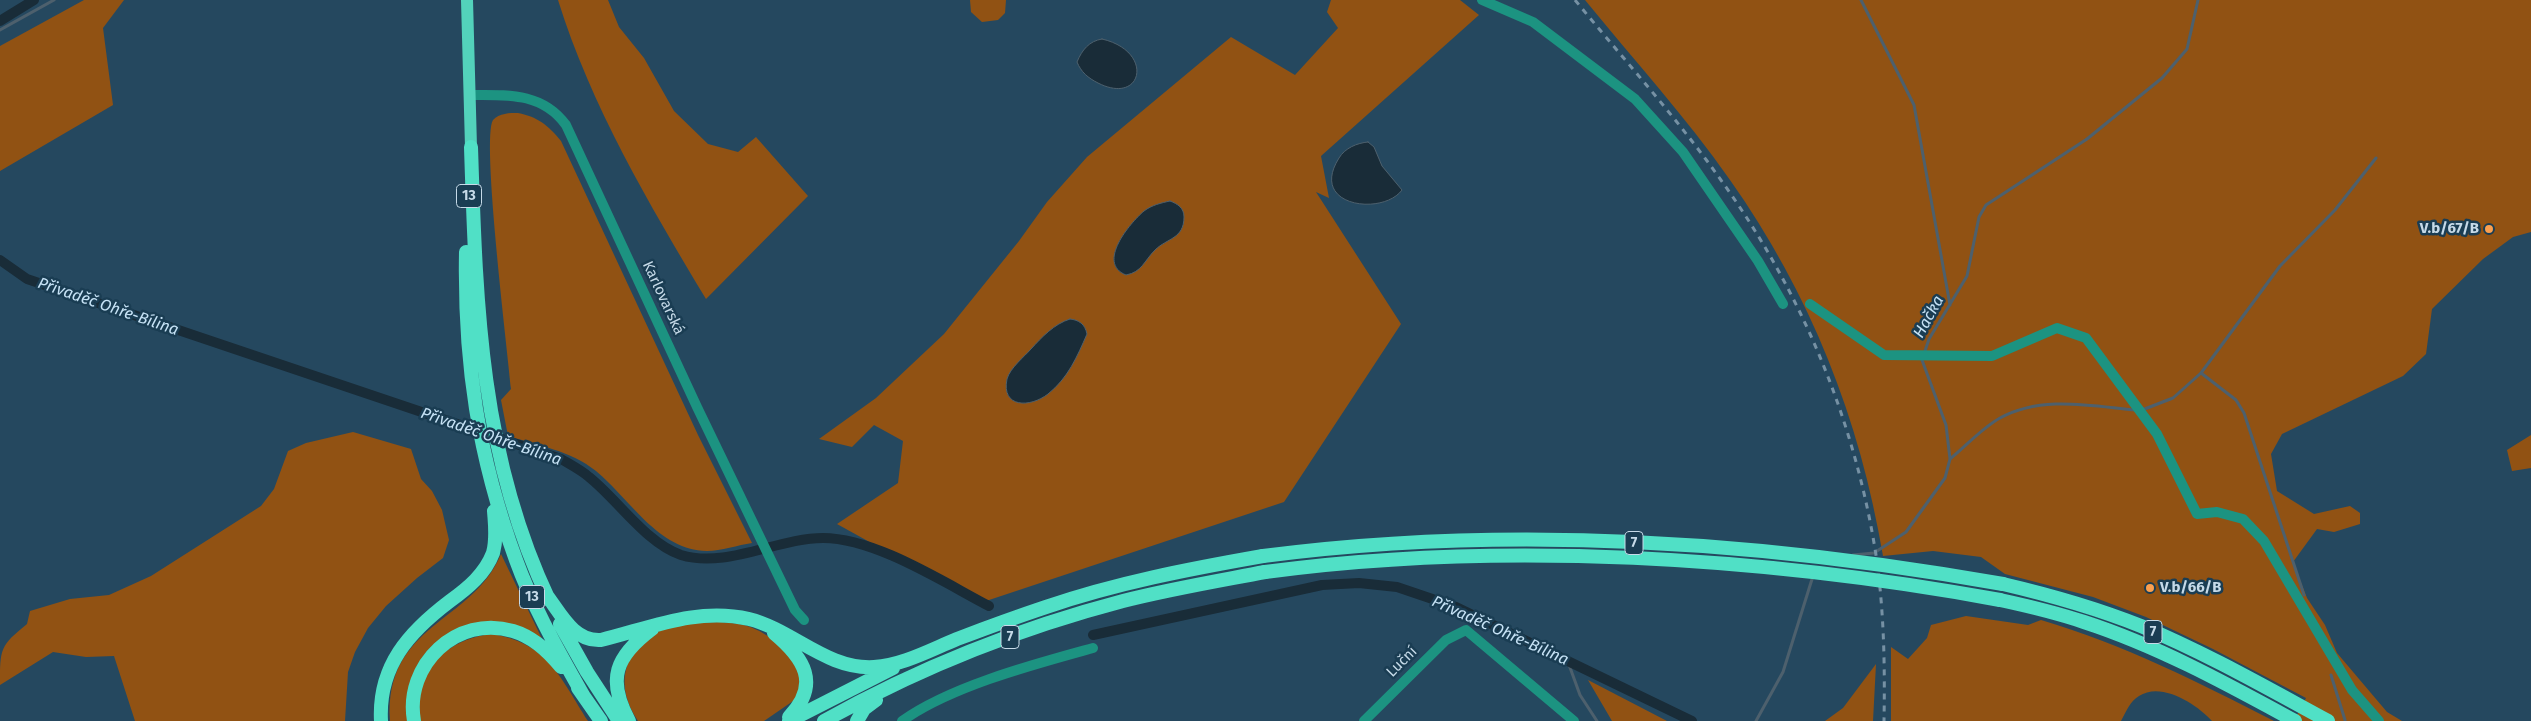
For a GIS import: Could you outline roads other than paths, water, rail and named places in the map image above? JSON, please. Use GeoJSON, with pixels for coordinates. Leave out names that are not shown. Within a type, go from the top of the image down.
{"type":"FeatureCollection","features":[{"type":"Feature","properties":{"kind":"highway","name":"13"},"geometry":{"type":"LineString","coordinates":[[471,147],[465,295],[472,389],[479,434],[492,491],[524,579],[547,631],[600,721]]}},
{"type":"Feature","properties":{"kind":"highway","name":"13"},"geometry":{"type":"LineString","coordinates":[[471,147],[474,245],[487,394],[497,450],[510,498],[528,552],[545,593],[587,672],[619,721]]}},
{"type":"Feature","properties":{"kind":"highway"},"geometry":{"type":"LineString","coordinates":[[381,721],[383,687],[398,652],[424,622],[467,588],[488,563],[496,536],[492,491]]}},
{"type":"Feature","properties":{"kind":"highway","name":"7"},"geometry":{"type":"LineString","coordinates":[[789,721],[916,656],[1065,600],[1163,574],[1263,556],[1350,546],[1529,540],[1620,542],[1708,547],[1822,557],[1924,570],[2003,584],[2090,607],[2142,626],[2328,721]]}},
{"type":"Feature","properties":{"kind":"highway","name":"7"},"geometry":{"type":"LineString","coordinates":[[824,721],[901,682],[962,655],[1069,617],[1168,590],[1265,572],[1350,562],[1530,557],[1621,558],[1821,573],[1920,586],[2000,600],[2086,623],[2137,642],[2202,672],[2291,719]]}},
{"type":"Feature","properties":{"kind":"highway"},"geometry":{"type":"LineString","coordinates":[[545,593],[573,630],[589,640],[601,640],[702,615],[720,615],[749,620],[784,632],[823,656],[851,666],[884,666],[916,656]]}},
{"type":"Feature","properties":{"kind":"highway"},"geometry":{"type":"LineString","coordinates":[[749,620],[772,631],[782,640],[798,657],[806,673],[806,689],[802,702],[785,721]]}},
{"type":"Feature","properties":{"kind":"highway"},"geometry":{"type":"LineString","coordinates":[[629,721],[618,697],[617,674],[621,660],[628,648],[656,625]]}},
{"type":"Feature","properties":{"kind":"highway"},"geometry":{"type":"LineString","coordinates":[[414,721],[414,693],[426,662],[450,640],[480,628],[501,628],[532,640],[553,658],[583,695]]}},
{"type":"Feature","properties":{"kind":"highway"},"geometry":{"type":"LineString","coordinates":[[856,721],[864,709],[901,682]]}},
{"type":"Feature","properties":{"kind":"main road","name":"13"},"geometry":{"type":"LineString","coordinates":[[467,0],[471,147]]}},
{"type":"Feature","properties":{"kind":"street"},"geometry":{"type":"LineString","coordinates":[[1482,0],[1533,22],[1635,99],[1683,152],[1758,261],[1783,304]]}},
{"type":"Feature","properties":{"kind":"street","name":"Karlovarská"},"geometry":{"type":"LineString","coordinates":[[470,95],[518,95],[534,99],[549,107],[566,125],[697,407],[774,563],[795,610],[804,620]]}},
{"type":"Feature","properties":{"kind":"street"},"geometry":{"type":"LineString","coordinates":[[1810,304],[1884,355],[1992,356],[2057,328],[2086,338],[2158,434],[2197,514],[2217,512],[2244,519],[2264,540],[2352,690],[2379,721]]}},
{"type":"Feature","properties":{"kind":"street","name":"Luční"},"geometry":{"type":"LineString","coordinates":[[1364,721],[1446,640],[1466,630],[1574,721]]}},
{"type":"Feature","properties":{"kind":"street"},"geometry":{"type":"LineString","coordinates":[[902,721],[913,713],[969,688],[1036,664],[1093,648]]}},
{"type":"Feature","properties":{"kind":"water"},"geometry":{"type":"Polygon","coordinates":[[[1102,39],[1119,45],[1130,54],[1136,64],[1137,74],[1133,82],[1125,88],[1113,88],[1098,83],[1085,74],[1077,62],[1086,47],[1102,39]]]}},
{"type":"Feature","properties":{"kind":"water"},"geometry":{"type":"Polygon","coordinates":[[[1368,142],[1374,147],[1382,166],[1402,190],[1393,198],[1380,203],[1352,202],[1340,197],[1333,187],[1332,175],[1339,158],[1348,149],[1368,142]]]}},
{"type":"Feature","properties":{"kind":"water"},"geometry":{"type":"Polygon","coordinates":[[[1170,201],[1178,205],[1183,211],[1184,217],[1181,230],[1155,250],[1139,269],[1126,275],[1118,269],[1114,262],[1118,243],[1131,224],[1144,211],[1160,203],[1170,201]]]}},
{"type":"Feature","properties":{"kind":"water"},"geometry":{"type":"Polygon","coordinates":[[[1070,319],[1081,323],[1087,334],[1076,359],[1066,374],[1055,388],[1041,399],[1026,403],[1018,403],[1013,400],[1008,396],[1006,389],[1007,379],[1011,371],[1049,331],[1070,319]]]}},
{"type":"Feature","properties":{"kind":"waterway","name":"Přivaděč Ohře-Bílina"},"geometry":{"type":"LineString","coordinates":[[0,21],[34,0]]}},
{"type":"Feature","properties":{"kind":"waterway"},"geometry":{"type":"LineString","coordinates":[[0,30],[54,0]]}},
{"type":"Feature","properties":{"kind":"waterway"},"geometry":{"type":"LineString","coordinates":[[1861,0],[1914,105],[1950,305]]}},
{"type":"Feature","properties":{"kind":"waterway","name":"Hačka"},"geometry":{"type":"LineString","coordinates":[[1853,555],[1874,553],[1906,532],[1945,478],[1950,459],[1946,425],[1922,360],[1929,339],[1967,276],[1979,217],[1986,205],[2087,139],[2162,78],[2187,49],[2198,0]]}},
{"type":"Feature","properties":{"kind":"waterway"},"geometry":{"type":"LineString","coordinates":[[2201,373],[2280,266],[2335,210],[2376,158]]}},
{"type":"Feature","properties":{"kind":"waterway","name":"Přivaděč Ohře-Bílina"},"geometry":{"type":"LineString","coordinates":[[0,260],[27,279],[561,459],[600,486],[656,541],[681,555],[698,558],[716,558],[734,556],[806,539],[843,540],[886,553],[989,606]]}},
{"type":"Feature","properties":{"kind":"waterway"},"geometry":{"type":"LineString","coordinates":[[2142,410],[2173,398],[2201,373],[2236,400],[2244,413],[2304,595]]}},
{"type":"Feature","properties":{"kind":"waterway"},"geometry":{"type":"LineString","coordinates":[[1950,459],[1993,422],[2016,411],[2033,406],[2067,404],[2136,410]]}},
{"type":"Feature","properties":{"kind":"waterway","name":"Hačka"},"geometry":{"type":"LineString","coordinates":[[1756,721],[1783,672],[1813,576]]}},
{"type":"Feature","properties":{"kind":"waterway","name":"Přivaděč Ohře-Bílina"},"geometry":{"type":"LineString","coordinates":[[1093,635],[1322,585],[1359,583],[1397,587],[1456,607],[1692,721]]}},
{"type":"Feature","properties":{"kind":"waterway"},"geometry":{"type":"LineString","coordinates":[[1568,662],[1580,695],[1597,721]]}},
{"type":"Feature","properties":{"kind":"waterway"},"geometry":{"type":"LineString","coordinates":[[2331,675],[2345,720]]}},
{"type":"Feature","properties":{"kind":"railway"},"geometry":{"type":"LineString","coordinates":[[1575,0],[1670,113],[1723,183],[1777,269],[1801,314],[1821,360],[1839,407],[1854,456],[1867,505],[1876,555],[1881,596],[1884,721]]}},
{"type":"Feature","properties":{"kind":"place","name":"V.b/67/B"},"geometry":{"type":"Point","coordinates":[2489,229]}},
{"type":"Feature","properties":{"kind":"place","name":"V.b/66/B"},"geometry":{"type":"Point","coordinates":[2150,588]}}]}
